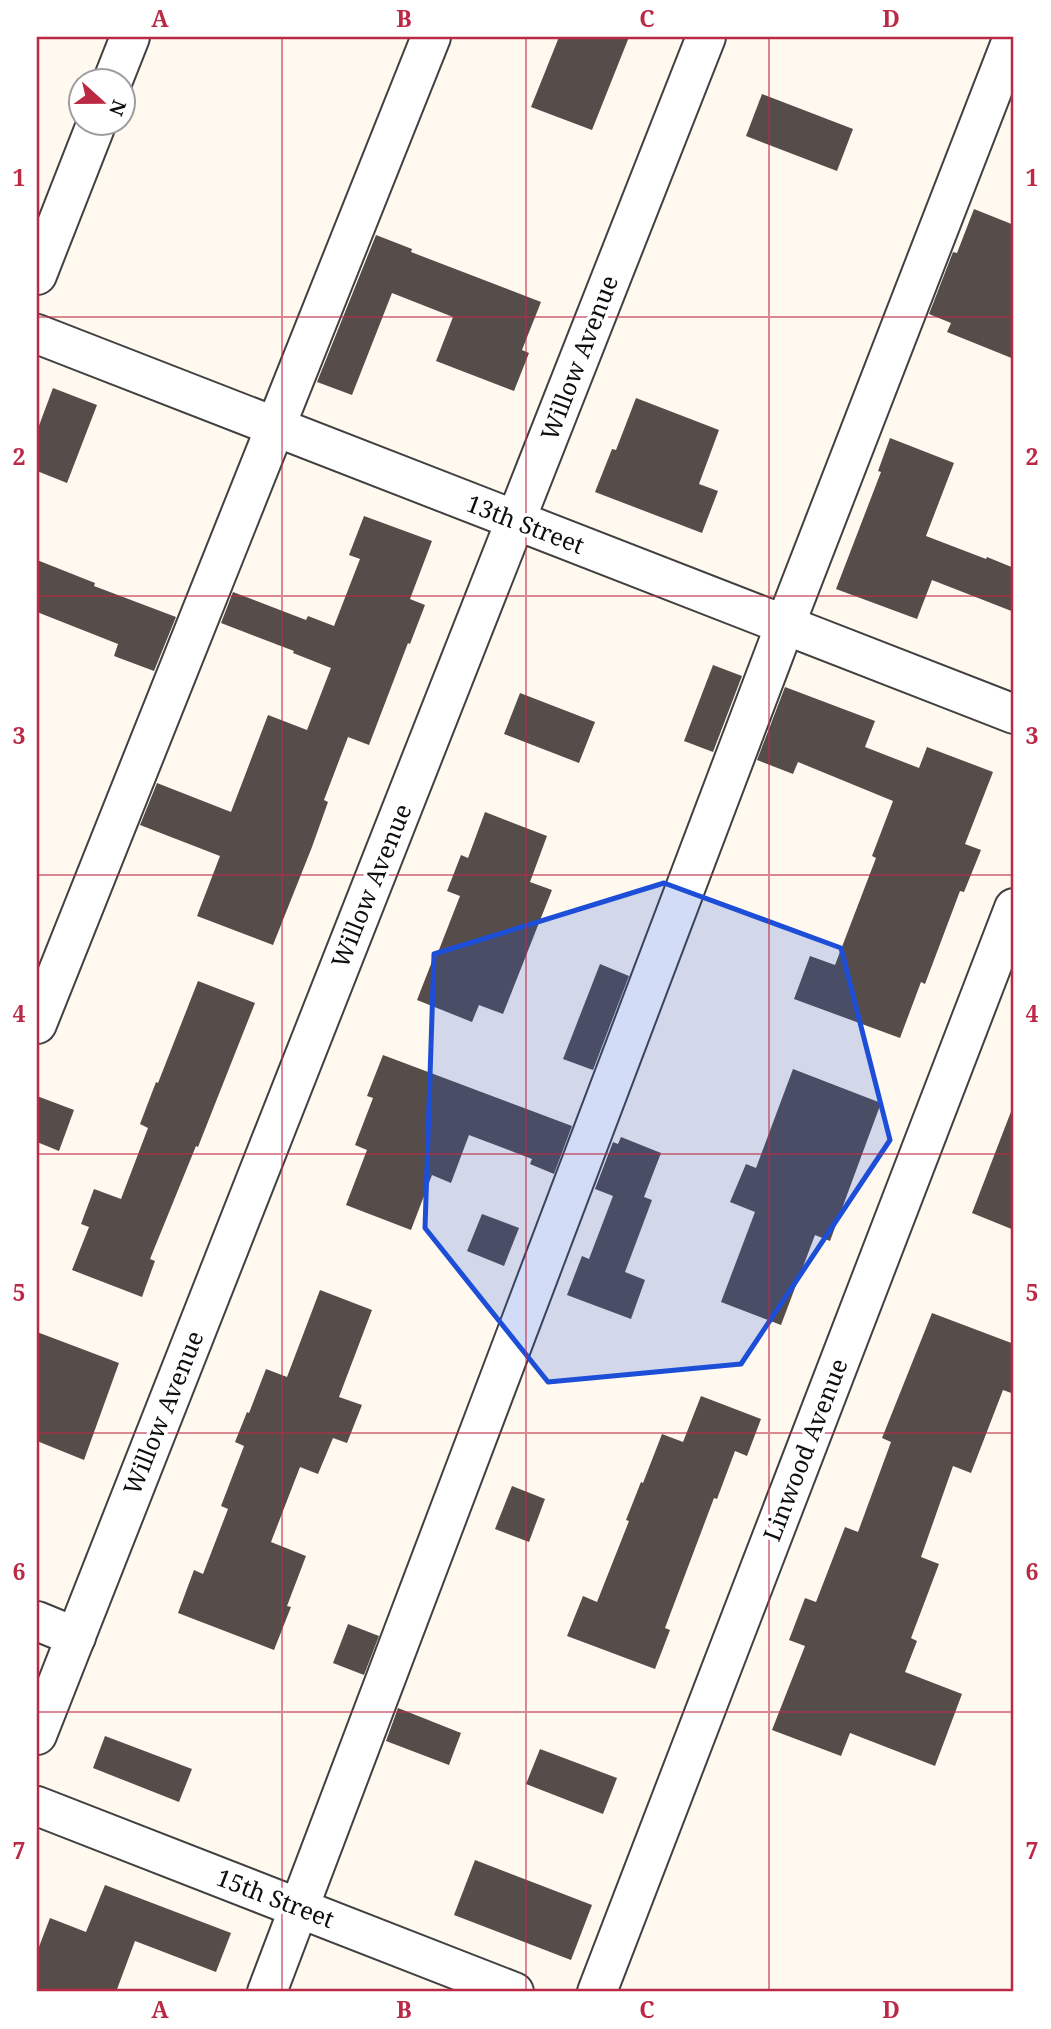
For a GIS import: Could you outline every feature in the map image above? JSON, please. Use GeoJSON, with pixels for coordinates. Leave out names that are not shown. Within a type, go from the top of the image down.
{"type":"FeatureCollection","features":[{"type":"Feature","properties":{"kind":"street"},"geometry":{"type":"LineString","coordinates":[[119,66],[131,37]]}},
{"type":"Feature","properties":{"kind":"street"},"geometry":{"type":"LineString","coordinates":[[37,1024],[431,37]]}},
{"type":"Feature","properties":{"kind":"street","name":"Willow Avenue"},"geometry":{"type":"LineString","coordinates":[[37,1735],[706,37]]}},
{"type":"Feature","properties":{"kind":"street"},"geometry":{"type":"LineString","coordinates":[[267,1992],[785,625],[1013,37]]}},
{"type":"Feature","properties":{"kind":"street"},"geometry":{"type":"LineString","coordinates":[[37,275],[92,136]]}},
{"type":"Feature","properties":{"kind":"street","name":"13th Street"},"geometry":{"type":"LineString","coordinates":[[37,334],[1014,714]]}},
{"type":"Feature","properties":{"kind":"street","name":"Linwood Avenue"},"geometry":{"type":"LineString","coordinates":[[597,1992],[1014,908]]}},
{"type":"Feature","properties":{"kind":"street"},"geometry":{"type":"LineString","coordinates":[[37,1622],[76,1637]]}},
{"type":"Feature","properties":{"kind":"street","name":"15th Street"},"geometry":{"type":"LineString","coordinates":[[37,1805],[514,1992]]}},
{"type":"Feature","properties":{"kind":"highlighted area"},"geometry":{"type":"Polygon","coordinates":[[[664,883],[841,948],[890,1140],[741,1364],[548,1382],[425,1228],[434,954],[664,883]]]}},
{"type":"Feature","properties":{"kind":"building"},"geometry":{"type":"Polygon","coordinates":[[[559,37],[629,37],[592,130],[531,107],[559,37]]]}},
{"type":"Feature","properties":{"kind":"building"},"geometry":{"type":"Polygon","coordinates":[[[762,94],[853,129],[837,171],[746,136],[762,94]]]}},
{"type":"Feature","properties":{"kind":"building"},"geometry":{"type":"Polygon","coordinates":[[[974,209],[1014,225],[1014,359],[947,332],[951,323],[929,314],[953,252],[957,253],[974,209]]]}},
{"type":"Feature","properties":{"kind":"building"},"geometry":{"type":"Polygon","coordinates":[[[376,235],[412,249],[411,252],[541,302],[522,350],[529,353],[514,391],[436,361],[453,317],[392,293],[352,395],[317,382],[376,235]]]}},
{"type":"Feature","properties":{"kind":"building"},"geometry":{"type":"Polygon","coordinates":[[[53,388],[97,405],[67,483],[37,471],[37,431],[53,388]]]}},
{"type":"Feature","properties":{"kind":"building"},"geometry":{"type":"Polygon","coordinates":[[[636,398],[719,430],[699,484],[718,491],[702,533],[595,492],[612,449],[616,450],[636,398]]]}},
{"type":"Feature","properties":{"kind":"building"},"geometry":{"type":"Polygon","coordinates":[[[890,438],[954,463],[926,536],[1014,568],[1014,612],[932,580],[917,619],[836,589],[881,472],[878,471],[890,438]]]}},
{"type":"Feature","properties":{"kind":"building"},"geometry":{"type":"Polygon","coordinates":[[[364,516],[432,541],[410,599],[425,605],[369,745],[348,737],[324,800],[328,802],[312,847],[273,945],[197,916],[220,856],[140,825],[157,783],[231,812],[268,715],[307,730],[331,668],[221,623],[233,592],[306,620],[308,616],[334,626],[360,559],[349,555],[364,516]]]}},
{"type":"Feature","properties":{"kind":"building"},"geometry":{"type":"Polygon","coordinates":[[[37,560],[95,583],[94,586],[176,617],[154,671],[114,656],[118,644],[37,612],[37,560]]]}},
{"type":"Feature","properties":{"kind":"building"},"geometry":{"type":"Polygon","coordinates":[[[713,665],[742,676],[713,752],[684,741],[713,665]]]}},
{"type":"Feature","properties":{"kind":"building"},"geometry":{"type":"Polygon","coordinates":[[[785,687],[875,721],[865,747],[919,768],[927,747],[993,772],[965,844],[981,850],[964,892],[960,891],[925,984],[921,982],[900,1038],[794,999],[810,956],[835,965],[876,858],[872,856],[893,801],[798,762],[793,774],[757,760],[785,687]]]}},
{"type":"Feature","properties":{"kind":"building"},"geometry":{"type":"Polygon","coordinates":[[[520,693],[595,722],[579,763],[504,734],[520,693]]]}},
{"type":"Feature","properties":{"kind":"building"},"geometry":{"type":"Polygon","coordinates":[[[485,812],[547,836],[530,882],[552,890],[503,1014],[479,1005],[472,1022],[417,1000],[460,896],[447,891],[461,855],[468,858],[485,812]]]}},
{"type":"Feature","properties":{"kind":"building"},"geometry":{"type":"Polygon","coordinates":[[[600,964],[629,976],[593,1070],[563,1059],[600,964]]]}},
{"type":"Feature","properties":{"kind":"building"},"geometry":{"type":"Polygon","coordinates":[[[198,981],[255,1003],[150,1259],[155,1261],[142,1297],[72,1270],[89,1227],[81,1224],[94,1189],[121,1199],[148,1128],[140,1124],[198,981]]]}},
{"type":"Feature","properties":{"kind":"building"},"geometry":{"type":"Polygon","coordinates":[[[383,1055],[572,1126],[554,1174],[530,1164],[532,1159],[469,1135],[451,1183],[432,1175],[411,1230],[346,1205],[367,1150],[355,1145],[373,1098],[367,1096],[383,1055]]]}},
{"type":"Feature","properties":{"kind":"building"},"geometry":{"type":"Polygon","coordinates":[[[793,1069],[881,1103],[830,1241],[815,1235],[781,1325],[721,1302],[755,1212],[730,1202],[746,1164],[756,1168],[793,1069]]]}},
{"type":"Feature","properties":{"kind":"building"},"geometry":{"type":"Polygon","coordinates":[[[37,1096],[74,1110],[59,1151],[37,1142],[37,1096]]]}},
{"type":"Feature","properties":{"kind":"building"},"geometry":{"type":"Polygon","coordinates":[[[1012,1109],[1014,1110],[1014,1230],[972,1213],[1012,1109]]]}},
{"type":"Feature","properties":{"kind":"building"},"geometry":{"type":"Polygon","coordinates":[[[621,1137],[661,1153],[644,1197],[652,1200],[625,1272],[645,1280],[631,1319],[567,1295],[582,1256],[589,1259],[613,1196],[595,1189],[613,1142],[618,1144],[621,1137]]]}},
{"type":"Feature","properties":{"kind":"building"},"geometry":{"type":"Polygon","coordinates":[[[482,1214],[519,1228],[504,1266],[467,1251],[482,1214]]]}},
{"type":"Feature","properties":{"kind":"building"},"geometry":{"type":"Polygon","coordinates":[[[320,1290],[372,1310],[339,1397],[362,1405],[347,1443],[333,1438],[318,1474],[300,1467],[271,1542],[306,1556],[287,1606],[291,1607],[274,1650],[178,1613],[194,1570],[203,1574],[228,1509],[221,1506],[244,1446],[235,1442],[247,1412],[249,1413],[266,1369],[287,1377],[320,1290]]]}},
{"type":"Feature","properties":{"kind":"building"},"geometry":{"type":"Polygon","coordinates":[[[932,1313],[1014,1344],[1014,1394],[1003,1390],[971,1473],[953,1466],[921,1557],[939,1564],[911,1638],[917,1641],[905,1672],[962,1694],[935,1766],[850,1733],[841,1756],[772,1730],[805,1646],[789,1640],[805,1598],[816,1602],[845,1527],[858,1532],[891,1442],[882,1438],[932,1313]]]}},
{"type":"Feature","properties":{"kind":"building"},"geometry":{"type":"Polygon","coordinates":[[[37,1332],[119,1363],[84,1460],[37,1441],[37,1332]]]}},
{"type":"Feature","properties":{"kind":"building"},"geometry":{"type":"Polygon","coordinates":[[[701,1396],[761,1419],[747,1456],[735,1451],[717,1499],[714,1498],[665,1628],[670,1630],[655,1669],[567,1636],[583,1596],[597,1602],[629,1521],[626,1520],[662,1434],[683,1442],[701,1396]]]}},
{"type":"Feature","properties":{"kind":"building"},"geometry":{"type":"Polygon","coordinates":[[[512,1486],[545,1499],[529,1542],[495,1529],[512,1486]]]}},
{"type":"Feature","properties":{"kind":"building"},"geometry":{"type":"Polygon","coordinates":[[[348,1624],[379,1636],[364,1675],[333,1663],[348,1624]]]}},
{"type":"Feature","properties":{"kind":"building"},"geometry":{"type":"Polygon","coordinates":[[[398,1708],[461,1733],[449,1765],[386,1741],[398,1708]]]}},
{"type":"Feature","properties":{"kind":"building"},"geometry":{"type":"Polygon","coordinates":[[[105,1736],[192,1769],[179,1802],[93,1768],[105,1736]]]}},
{"type":"Feature","properties":{"kind":"building"},"geometry":{"type":"Polygon","coordinates":[[[540,1749],[617,1778],[603,1814],[526,1784],[540,1749]]]}},
{"type":"Feature","properties":{"kind":"building"},"geometry":{"type":"Polygon","coordinates":[[[475,1860],[592,1905],[571,1960],[454,1915],[475,1860]]]}},
{"type":"Feature","properties":{"kind":"building"},"geometry":{"type":"Polygon","coordinates":[[[105,1885],[231,1933],[216,1972],[135,1941],[116,1992],[37,1992],[37,1952],[50,1918],[86,1932],[105,1885]]]}}]}
